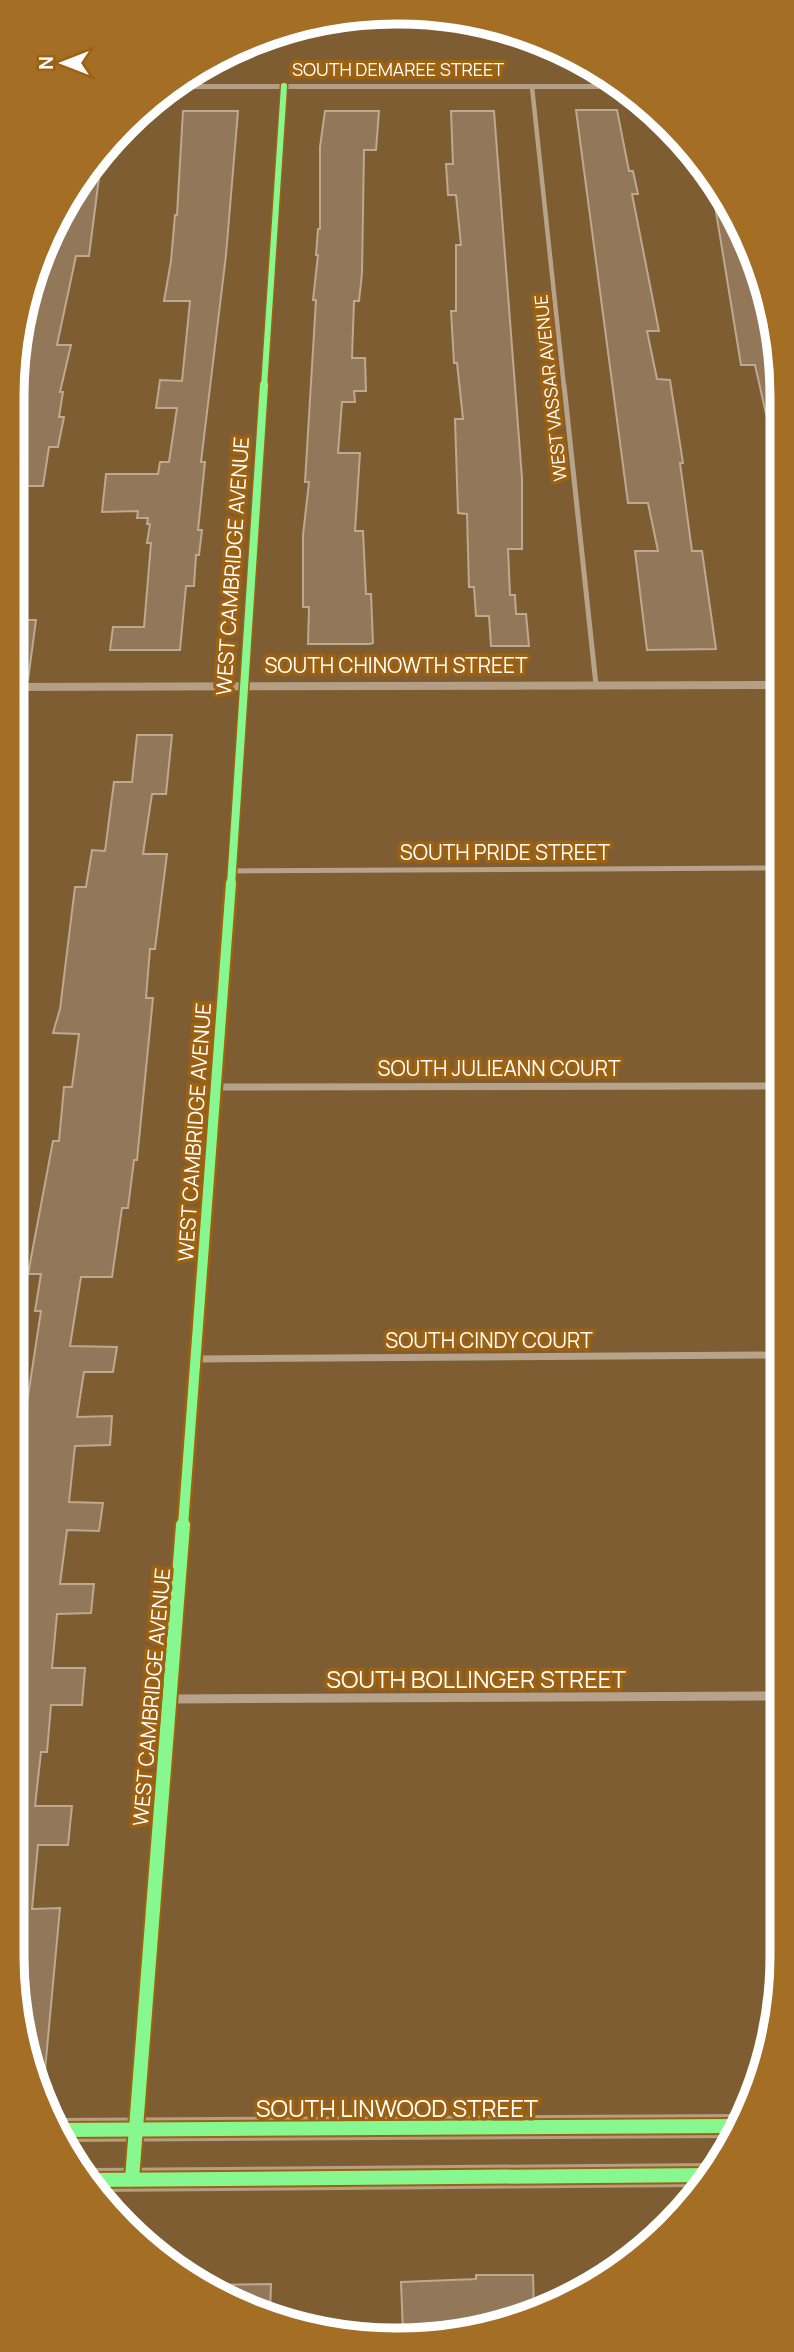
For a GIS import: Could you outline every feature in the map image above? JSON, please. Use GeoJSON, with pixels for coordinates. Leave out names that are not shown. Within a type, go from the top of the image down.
{"type":"FeatureCollection","features":[{"type":"Feature","properties":{"kind":"street","name":"WEST CAMBRIDGE AVENUE"},"geometry":{"type":"LineString","coordinates":[[132,2179],[217,1087],[284,86]]}},
{"type":"Feature","properties":{"kind":"street","name":"SOUTH DEMAREE STREET"},"geometry":{"type":"LineString","coordinates":[[190,87],[604,87]]}},
{"type":"Feature","properties":{"kind":"street","name":"WEST VASSAR AVENUE"},"geometry":{"type":"LineString","coordinates":[[532,87],[596,685]]}},
{"type":"Feature","properties":{"kind":"street","name":"SOUTH CHINOWTH STREET"},"geometry":{"type":"LineString","coordinates":[[24,687],[770,685]]}},
{"type":"Feature","properties":{"kind":"street","name":"SOUTH PRIDE STREET"},"geometry":{"type":"LineString","coordinates":[[230,871],[770,868]]}},
{"type":"Feature","properties":{"kind":"street","name":"SOUTH JULIEANN COURT"},"geometry":{"type":"LineString","coordinates":[[217,1087],[770,1086]]}},
{"type":"Feature","properties":{"kind":"street","name":"SOUTH CINDY COURT"},"geometry":{"type":"LineString","coordinates":[[197,1359],[770,1355]]}},
{"type":"Feature","properties":{"kind":"street","name":"SOUTH BOLLINGER STREET"},"geometry":{"type":"LineString","coordinates":[[171,1699],[770,1696]]}},
{"type":"Feature","properties":{"kind":"street","name":"SOUTH LINWOOD STREET"},"geometry":{"type":"LineString","coordinates":[[68,2130],[728,2126]]}},
{"type":"Feature","properties":{"kind":"street"},"geometry":{"type":"LineString","coordinates":[[99,2180],[698,2175]]}},
{"type":"Feature","properties":{"kind":"building"},"geometry":{"type":"Polygon","coordinates":[[[576,110],[617,110],[629,171],[633,171],[638,194],[632,194],[659,331],[647,331],[657,379],[670,380],[683,463],[680,463],[692,551],[702,551],[716,649],[647,650],[635,551],[658,551],[648,503],[628,503],[576,110]]]}},
{"type":"Feature","properties":{"kind":"building"},"geometry":{"type":"Polygon","coordinates":[[[183,111],[238,111],[226,255],[201,462],[205,462],[198,530],[202,530],[199,555],[196,555],[194,586],[186,586],[180,650],[110,650],[113,627],[144,627],[151,543],[147,543],[150,524],[147,524],[148,518],[137,518],[138,511],[102,512],[106,474],[158,474],[160,462],[169,462],[177,408],[156,408],[160,380],[182,381],[190,301],[164,301],[177,215],[183,111]]]}},
{"type":"Feature","properties":{"kind":"building"},"geometry":{"type":"Polygon","coordinates":[[[325,111],[379,111],[376,150],[364,150],[362,273],[359,301],[354,301],[352,358],[365,358],[366,391],[354,391],[355,402],[342,402],[338,453],[360,453],[355,531],[363,531],[366,594],[371,594],[373,643],[370,644],[308,644],[309,607],[303,607],[303,535],[309,482],[305,482],[316,300],[313,300],[320,229],[320,147],[325,111]]]}},
{"type":"Feature","properties":{"kind":"building"},"geometry":{"type":"Polygon","coordinates":[[[451,111],[494,111],[522,478],[522,549],[508,549],[510,595],[515,595],[516,614],[526,614],[529,646],[491,646],[489,616],[476,616],[474,587],[469,587],[467,514],[458,513],[455,419],[463,419],[457,363],[454,363],[451,311],[456,311],[456,245],[461,245],[456,195],[448,195],[446,164],[453,164],[451,111]]]}},
{"type":"Feature","properties":{"kind":"building"},"geometry":{"type":"Polygon","coordinates":[[[100,172],[89,256],[76,256],[57,345],[71,345],[60,392],[63,392],[59,417],[64,417],[58,447],[49,447],[43,486],[24,486],[25,373],[32,324],[53,254],[74,211],[100,172]]]}},
{"type":"Feature","properties":{"kind":"building"},"geometry":{"type":"Polygon","coordinates":[[[714,202],[741,254],[757,301],[769,373],[770,427],[755,365],[741,365],[714,202]]]}},
{"type":"Feature","properties":{"kind":"building"},"geometry":{"type":"Polygon","coordinates":[[[24,620],[36,620],[28,680],[24,680],[24,620]]]}},
{"type":"Feature","properties":{"kind":"building"},"geometry":{"type":"Polygon","coordinates":[[[137,735],[172,735],[166,794],[152,794],[143,854],[167,854],[155,949],[150,949],[146,998],[153,998],[137,1160],[134,1160],[128,1208],[122,1208],[112,1277],[81,1277],[70,1346],[117,1347],[113,1372],[84,1372],[77,1417],[112,1416],[110,1445],[75,1446],[69,1502],[103,1503],[99,1531],[67,1530],[60,1584],[94,1584],[91,1613],[57,1614],[52,1668],[85,1668],[82,1705],[51,1705],[47,1752],[41,1752],[35,1806],[72,1806],[68,1845],[38,1845],[32,1909],[60,1908],[44,2076],[32,2028],[24,1955],[24,1422],[41,1311],[35,1311],[41,1274],[28,1274],[53,1141],[59,1141],[64,1087],[72,1087],[79,1034],[53,1033],[60,1009],[75,887],[86,887],[92,850],[105,851],[114,782],[132,782],[137,735]]]}},
{"type":"Feature","properties":{"kind":"building"},"geometry":{"type":"Polygon","coordinates":[[[476,2275],[533,2275],[534,2301],[470,2320],[403,2328],[401,2282],[476,2279],[476,2275]]]}},
{"type":"Feature","properties":{"kind":"building"},"geometry":{"type":"Polygon","coordinates":[[[271,2284],[270,2305],[254,2299],[224,2285],[271,2284]]]}},
{"type":"Feature","properties":{"kind":"cycle path"},"geometry":{"type":"LineString","coordinates":[[132,2179],[217,1087],[284,86]]}},
{"type":"Feature","properties":{"kind":"cycle path"},"geometry":{"type":"LineString","coordinates":[[68,2130],[728,2126]]}},
{"type":"Feature","properties":{"kind":"cycle path"},"geometry":{"type":"LineString","coordinates":[[100,2180],[698,2175]]}}]}
